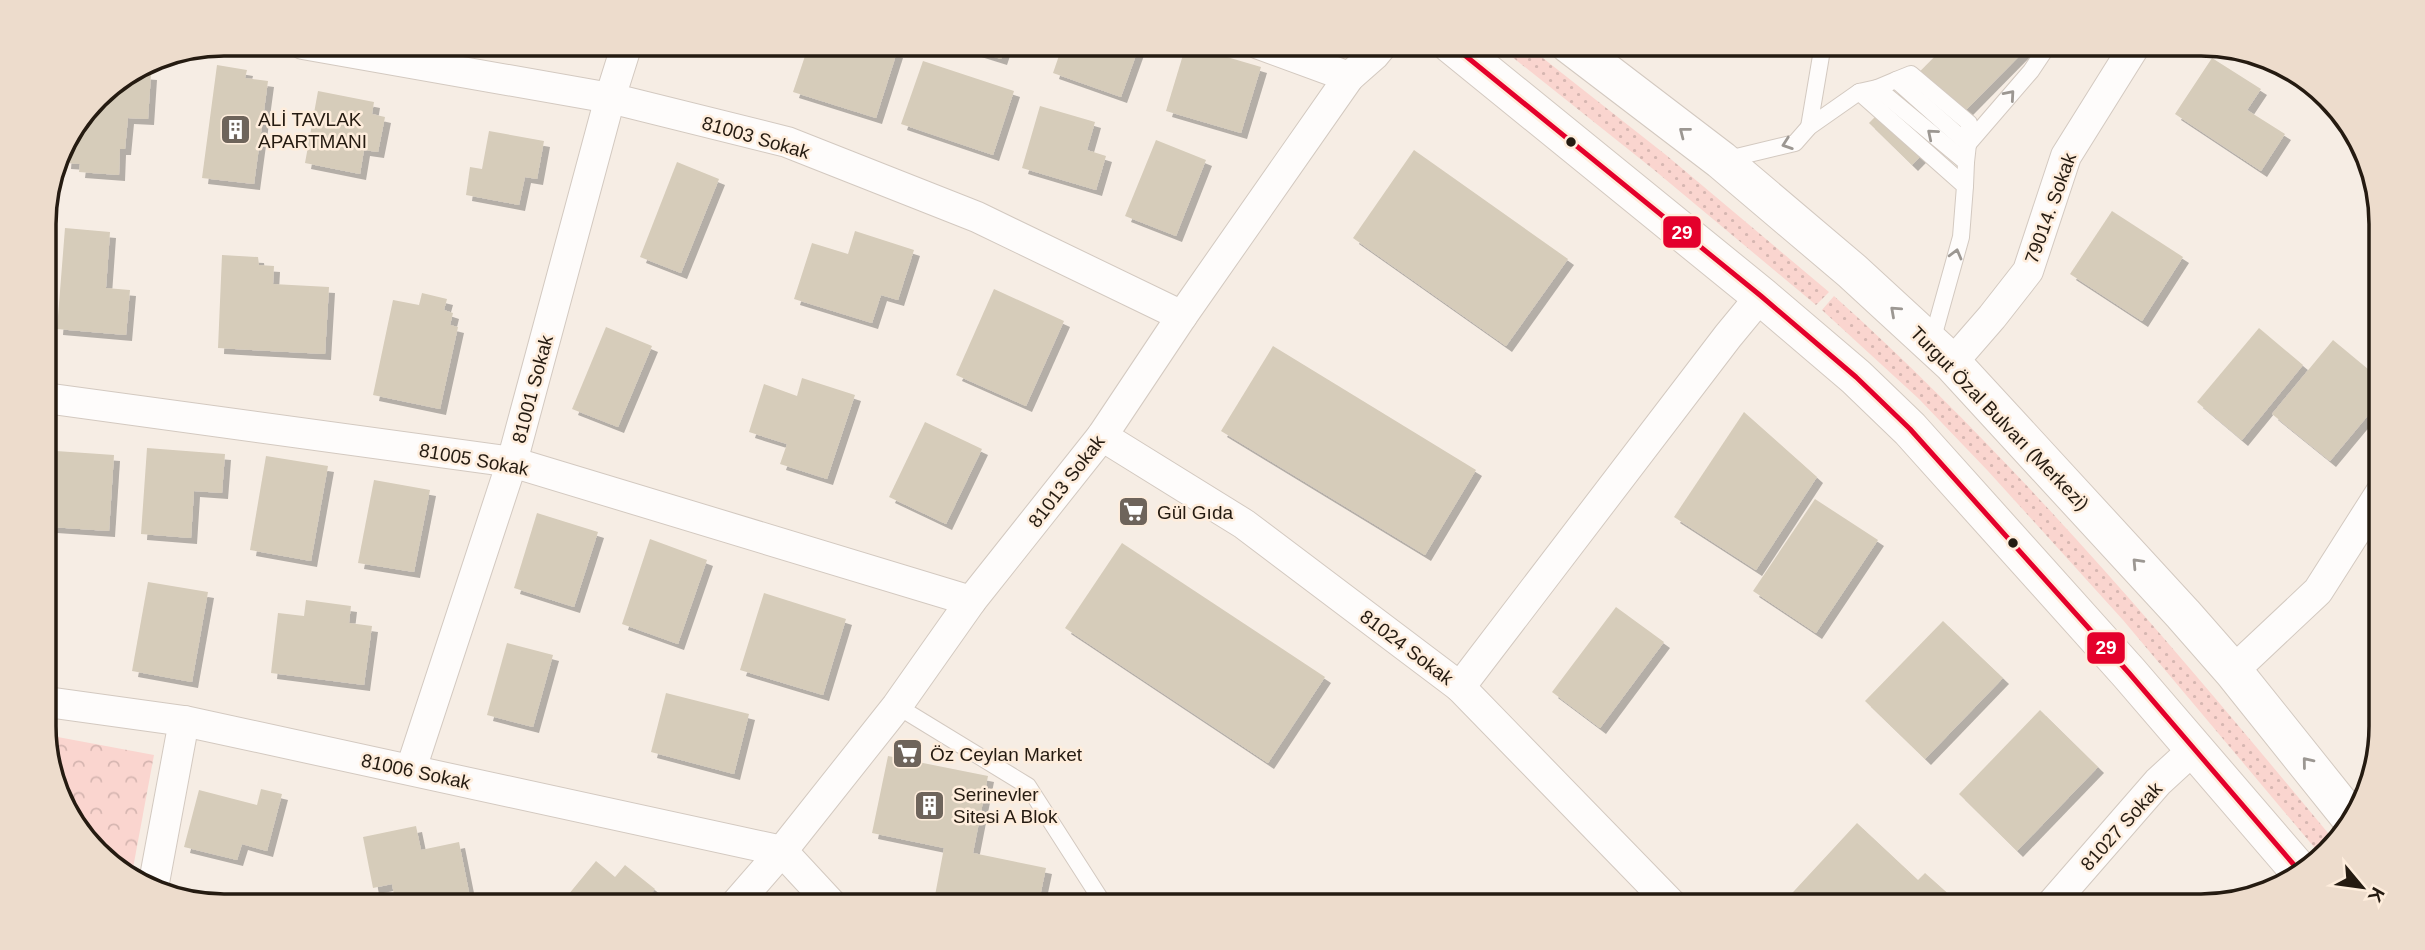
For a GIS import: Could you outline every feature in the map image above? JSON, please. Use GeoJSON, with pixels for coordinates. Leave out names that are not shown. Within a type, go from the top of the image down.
{"type":"FeatureCollection","features":[{"type":"Feature","properties":{"kind":"main road"},"geometry":{"type":"LineString","coordinates":[[1466,56],[1761,296],[1856,377],[1910,429],[2195,748],[2294,865]]}},
{"type":"Feature","properties":{"kind":"main road","name":"Turgut Özal Bulvarı (Merkezi)"},"geometry":{"type":"LineString","coordinates":[[1585,56],[1721,160],[1852,271],[1942,353],[2234,671],[2346,812]]}},
{"type":"Feature","properties":{"kind":"street","name":"81003 Sokak"},"geometry":{"type":"LineString","coordinates":[[371,56],[610,98],[787,142],[977,217],[1182,316]]}},
{"type":"Feature","properties":{"kind":"street","name":"81001 Sokak"},"geometry":{"type":"LineString","coordinates":[[411,769],[512,462],[623,56]]}},
{"type":"Feature","properties":{"kind":"street"},"geometry":{"type":"LineString","coordinates":[[1291,56],[1349,78]]}},
{"type":"Feature","properties":{"kind":"street","name":"81013 Sokak"},"geometry":{"type":"LineString","coordinates":[[744,894],[897,706],[971,601],[1102,436],[1182,316],[1349,78],[1373,56]]}},
{"type":"Feature","properties":{"kind":"street","name":"79014. Sokak"},"geometry":{"type":"LineString","coordinates":[[1942,353],[2028,271],[2066,156],[2128,56]]}},
{"type":"Feature","properties":{"kind":"street"},"geometry":{"type":"LineString","coordinates":[[1460,687],[1761,296]]}},
{"type":"Feature","properties":{"kind":"street","name":"81005 Sokak"},"geometry":{"type":"LineString","coordinates":[[56,400],[512,462],[971,601]]}},
{"type":"Feature","properties":{"kind":"street","name":"81024 Sokak"},"geometry":{"type":"LineString","coordinates":[[1102,436],[1244,524],[1460,687],[1661,894]]}},
{"type":"Feature","properties":{"kind":"street"},"geometry":{"type":"LineString","coordinates":[[2234,671],[2318,591],[2369,511]]}},
{"type":"Feature","properties":{"kind":"street","name":"81006 Sokak"},"geometry":{"type":"LineString","coordinates":[[56,703],[184,721],[782,851]]}},
{"type":"Feature","properties":{"kind":"street"},"geometry":{"type":"LineString","coordinates":[[155,879],[184,721]]}},
{"type":"Feature","properties":{"kind":"street","name":"81027 Sokak"},"geometry":{"type":"LineString","coordinates":[[2060,894],[2158,782],[2195,748]]}},
{"type":"Feature","properties":{"kind":"street"},"geometry":{"type":"LineString","coordinates":[[782,851],[822,894]]}},
{"type":"Feature","properties":{"kind":"lane"},"geometry":{"type":"LineString","coordinates":[[1809,127],[1822,56]]}},
{"type":"Feature","properties":{"kind":"lane"},"geometry":{"type":"LineString","coordinates":[[1942,353],[1961,237],[1968,144],[2041,56]]}},
{"type":"Feature","properties":{"kind":"lane"},"geometry":{"type":"LineString","coordinates":[[1721,160],[1795,144],[1809,127],[1859,92],[1896,80],[1968,144]]}},
{"type":"Feature","properties":{"kind":"lane"},"geometry":{"type":"LineString","coordinates":[[1877,88],[1966,162]]}},
{"type":"Feature","properties":{"kind":"lane"},"geometry":{"type":"LineString","coordinates":[[1859,92],[1965,186]]}},
{"type":"Feature","properties":{"kind":"lane"},"geometry":{"type":"LineString","coordinates":[[897,706],[1028,786],[1097,894]]}},
{"type":"Feature","properties":{"kind":"green space"},"geometry":{"type":"Polygon","coordinates":[[[1511,56],[1540,56],[1666,155],[1829,292],[1816,305],[1653,169],[1511,56]]]}},
{"type":"Feature","properties":{"kind":"green space"},"geometry":{"type":"Polygon","coordinates":[[[1834,296],[1967,423],[2031,490],[2215,697],[2329,834],[2320,845],[2315,849],[2123,620],[1988,471],[1919,399],[1822,310],[1834,296]]]}},
{"type":"Feature","properties":{"kind":"green space"},"geometry":{"type":"Polygon","coordinates":[[[56,737],[154,755],[133,868],[113,852],[84,820],[65,780],[56,737]]]}},
{"type":"Feature","properties":{"kind":"building"},"geometry":{"type":"Polygon","coordinates":[[[805,56],[896,56],[876,118],[793,92],[805,56]]]}},
{"type":"Feature","properties":{"kind":"building"},"geometry":{"type":"Polygon","coordinates":[[[1059,56],[1136,56],[1121,97],[1053,73],[1059,56]]]}},
{"type":"Feature","properties":{"kind":"building"},"geometry":{"type":"Polygon","coordinates":[[[1183,56],[1224,56],[1261,67],[1241,133],[1166,111],[1183,56]]]}},
{"type":"Feature","properties":{"kind":"building"},"geometry":{"type":"Polygon","coordinates":[[[1935,56],[2019,56],[1912,165],[1869,123],[1935,56]]]}},
{"type":"Feature","properties":{"kind":"building"},"geometry":{"type":"Polygon","coordinates":[[[2212,58],[2261,89],[2247,110],[2285,134],[2261,171],[2175,114],[2212,58]]]}},
{"type":"Feature","properties":{"kind":"building"},"geometry":{"type":"Polygon","coordinates":[[[923,61],[1014,91],[993,155],[901,124],[923,61]]]}},
{"type":"Feature","properties":{"kind":"building","name":"ALİ TAVLAK APARTMANI"},"geometry":{"type":"Polygon","coordinates":[[[217,65],[247,70],[245,78],[268,81],[254,184],[202,178],[217,65]]]}},
{"type":"Feature","properties":{"kind":"building"},"geometry":{"type":"Polygon","coordinates":[[[151,74],[148,119],[128,118],[125,149],[120,149],[119,175],[79,172],[80,164],[68,163],[84,130],[113,98],[130,84],[151,74]]]}},
{"type":"Feature","properties":{"kind":"building"},"geometry":{"type":"Polygon","coordinates":[[[318,91],[374,102],[372,114],[385,117],[378,152],[364,150],[360,174],[305,163],[318,91]]]}},
{"type":"Feature","properties":{"kind":"building"},"geometry":{"type":"Polygon","coordinates":[[[1040,106],[1095,122],[1087,150],[1106,156],[1096,190],[1022,168],[1040,106]]]}},
{"type":"Feature","properties":{"kind":"building"},"geometry":{"type":"Polygon","coordinates":[[[489,131],[544,141],[537,179],[525,177],[519,205],[466,195],[470,167],[482,169],[489,131]]]}},
{"type":"Feature","properties":{"kind":"building"},"geometry":{"type":"Polygon","coordinates":[[[1156,140],[1206,160],[1176,236],[1125,216],[1156,140]]]}},
{"type":"Feature","properties":{"kind":"building"},"geometry":{"type":"Polygon","coordinates":[[[1414,150],[1568,259],[1506,346],[1353,238],[1414,150]]]}},
{"type":"Feature","properties":{"kind":"building"},"geometry":{"type":"Polygon","coordinates":[[[677,162],[719,179],[681,273],[640,257],[677,162]]]}},
{"type":"Feature","properties":{"kind":"building"},"geometry":{"type":"Polygon","coordinates":[[[2112,211],[2183,257],[2142,321],[2070,274],[2112,211]]]}},
{"type":"Feature","properties":{"kind":"building"},"geometry":{"type":"Polygon","coordinates":[[[65,228],[110,232],[106,288],[130,290],[126,335],[57,329],[65,228]]]}},
{"type":"Feature","properties":{"kind":"building"},"geometry":{"type":"Polygon","coordinates":[[[855,231],[914,250],[898,300],[881,295],[872,323],[794,299],[812,243],[848,254],[855,231]]]}},
{"type":"Feature","properties":{"kind":"building"},"geometry":{"type":"Polygon","coordinates":[[[222,255],[258,257],[259,265],[274,266],[273,284],[329,287],[325,354],[218,348],[222,255]]]}},
{"type":"Feature","properties":{"kind":"building"},"geometry":{"type":"Polygon","coordinates":[[[994,289],[1064,321],[1026,406],[956,375],[994,289]]]}},
{"type":"Feature","properties":{"kind":"building"},"geometry":{"type":"Polygon","coordinates":[[[422,293],[447,299],[444,310],[453,313],[450,325],[458,327],[440,409],[373,395],[393,300],[419,305],[422,293]]]}},
{"type":"Feature","properties":{"kind":"building"},"geometry":{"type":"Polygon","coordinates":[[[606,327],[652,346],[618,427],[572,409],[606,327]]]}},
{"type":"Feature","properties":{"kind":"building"},"geometry":{"type":"Polygon","coordinates":[[[2259,328],[2303,365],[2242,440],[2197,402],[2259,328]]]}},
{"type":"Feature","properties":{"kind":"building"},"geometry":{"type":"Polygon","coordinates":[[[2333,340],[2369,370],[2369,414],[2330,461],[2272,414],[2333,340]]]}},
{"type":"Feature","properties":{"kind":"building"},"geometry":{"type":"Polygon","coordinates":[[[1273,346],[1476,470],[1425,555],[1221,431],[1273,346]]]}},
{"type":"Feature","properties":{"kind":"building"},"geometry":{"type":"Polygon","coordinates":[[[802,378],[855,395],[827,479],[780,464],[787,444],[749,432],[764,384],[797,396],[802,378]]]}},
{"type":"Feature","properties":{"kind":"building"},"geometry":{"type":"Polygon","coordinates":[[[1744,412],[1817,477],[1756,570],[1674,517],[1744,412]]]}},
{"type":"Feature","properties":{"kind":"building"},"geometry":{"type":"Polygon","coordinates":[[[925,422],[982,449],[946,524],[889,497],[925,422]]]}},
{"type":"Feature","properties":{"kind":"building"},"geometry":{"type":"Polygon","coordinates":[[[147,448],[225,454],[222,493],[194,491],[191,538],[141,534],[147,448]]]}},
{"type":"Feature","properties":{"kind":"building"},"geometry":{"type":"Polygon","coordinates":[[[56,451],[114,455],[109,531],[56,527],[56,451]]]}},
{"type":"Feature","properties":{"kind":"building"},"geometry":{"type":"Polygon","coordinates":[[[266,456],[328,466],[311,561],[250,550],[266,456]]]}},
{"type":"Feature","properties":{"kind":"building"},"geometry":{"type":"Polygon","coordinates":[[[374,480],[430,490],[414,572],[358,563],[374,480]]]}},
{"type":"Feature","properties":{"kind":"building"},"geometry":{"type":"Polygon","coordinates":[[[1815,499],[1878,540],[1816,633],[1753,591],[1815,499]]]}},
{"type":"Feature","properties":{"kind":"building"},"geometry":{"type":"Polygon","coordinates":[[[537,513],[598,532],[574,607],[514,588],[537,513]]]}},
{"type":"Feature","properties":{"kind":"building"},"geometry":{"type":"Polygon","coordinates":[[[650,539],[707,560],[678,644],[622,624],[650,539]]]}},
{"type":"Feature","properties":{"kind":"building"},"geometry":{"type":"Polygon","coordinates":[[[1122,543],[1325,677],[1268,763],[1065,628],[1122,543]]]}},
{"type":"Feature","properties":{"kind":"building"},"geometry":{"type":"Polygon","coordinates":[[[148,582],[208,592],[192,682],[132,671],[148,582]]]}},
{"type":"Feature","properties":{"kind":"building"},"geometry":{"type":"Polygon","coordinates":[[[764,593],[846,619],[823,695],[740,670],[764,593]]]}},
{"type":"Feature","properties":{"kind":"building"},"geometry":{"type":"Polygon","coordinates":[[[306,600],[351,606],[349,623],[372,626],[364,685],[271,673],[278,613],[304,616],[306,600]]]}},
{"type":"Feature","properties":{"kind":"building"},"geometry":{"type":"Polygon","coordinates":[[[1616,607],[1664,642],[1600,728],[1552,692],[1616,607]]]}},
{"type":"Feature","properties":{"kind":"building"},"geometry":{"type":"Polygon","coordinates":[[[1943,621],[2003,678],[1925,759],[1865,701],[1943,621]]]}},
{"type":"Feature","properties":{"kind":"building"},"geometry":{"type":"Polygon","coordinates":[[[507,643],[553,655],[533,727],[487,715],[507,643]]]}},
{"type":"Feature","properties":{"kind":"building"},"geometry":{"type":"Polygon","coordinates":[[[666,693],[749,714],[734,774],[651,752],[666,693]]]}},
{"type":"Feature","properties":{"kind":"building"},"geometry":{"type":"Polygon","coordinates":[[[2040,710],[2098,767],[2017,851],[1959,794],[2040,710]]]}},
{"type":"Feature","properties":{"kind":"building","name":"Serinevler Sitesi A Blok"},"geometry":{"type":"Polygon","coordinates":[[[888,756],[988,776],[973,853],[1046,868],[1041,894],[935,894],[944,848],[872,833],[888,756]]]}},
{"type":"Feature","properties":{"kind":"building"},"geometry":{"type":"Polygon","coordinates":[[[261,789],[282,794],[267,851],[242,844],[237,860],[184,847],[199,790],[257,805],[261,789]]]}},
{"type":"Feature","properties":{"kind":"building"},"geometry":{"type":"Polygon","coordinates":[[[1857,823],[1918,880],[1925,873],[1949,894],[1791,894],[1857,823]]]}},
{"type":"Feature","properties":{"kind":"building"},"geometry":{"type":"Polygon","coordinates":[[[416,826],[421,850],[459,842],[469,894],[394,894],[392,884],[373,888],[363,837],[416,826]]]}},
{"type":"Feature","properties":{"kind":"building"},"geometry":{"type":"Polygon","coordinates":[[[596,861],[615,877],[625,865],[655,889],[651,894],[569,894],[596,861]]]}},
{"type":"Feature","properties":{"kind":"transit line","name":"29"},"geometry":{"type":"LineString","coordinates":[[1466,56],[1761,296],[1856,377],[1910,429],[2129,673],[2294,865]]}},
{"type":"Feature","properties":{"kind":"place","name":"ALİ TAVLAK APARTMANI"},"geometry":{"type":"Point","coordinates":[235,130]}},
{"type":"Feature","properties":{"kind":"place","name":"Gül Gıda"},"geometry":{"type":"Point","coordinates":[1134,512]}},
{"type":"Feature","properties":{"kind":"place","name":"Öz Ceylan Market"},"geometry":{"type":"Point","coordinates":[907,754]}},
{"type":"Feature","properties":{"kind":"place","name":"Serinevler Sitesi A Blok"},"geometry":{"type":"Point","coordinates":[930,805]}}]}
